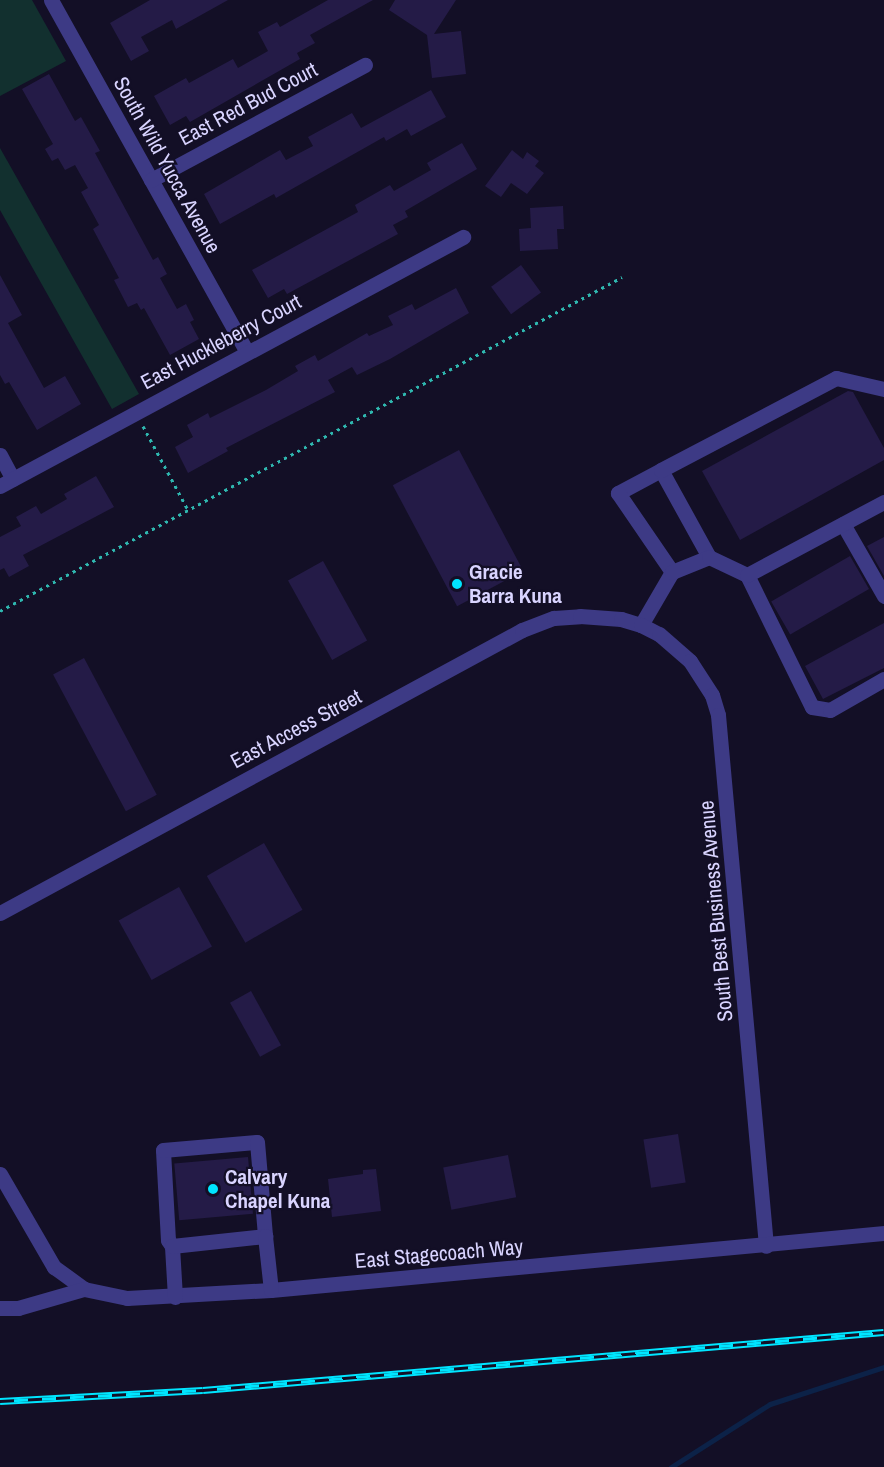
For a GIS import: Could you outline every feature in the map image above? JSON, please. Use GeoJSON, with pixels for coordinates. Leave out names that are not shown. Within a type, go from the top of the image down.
{"type":"FeatureCollection","features":[{"type":"Feature","properties":{"kind":"street","name":"South Wild Yucca Avenue"},"geometry":{"type":"LineString","coordinates":[[58,2],[151,180],[246,351]]}},
{"type":"Feature","properties":{"kind":"street","name":"East Red Bud Court"},"geometry":{"type":"LineString","coordinates":[[151,180],[365,65]]}},
{"type":"Feature","properties":{"kind":"street","name":"East Huckleberry Court"},"geometry":{"type":"LineString","coordinates":[[7,483],[246,351],[463,237]]}},
{"type":"Feature","properties":{"kind":"street"},"geometry":{"type":"LineString","coordinates":[[672,572],[618,493],[836,378],[884,389]]}},
{"type":"Feature","properties":{"kind":"street"},"geometry":{"type":"LineString","coordinates":[[0,455],[7,483]]}},
{"type":"Feature","properties":{"kind":"street"},"geometry":{"type":"LineString","coordinates":[[661,470],[709,557],[747,575],[812,706],[830,710],[884,679]]}},
{"type":"Feature","properties":{"kind":"street"},"geometry":{"type":"LineString","coordinates":[[747,575],[884,502]]}},
{"type":"Feature","properties":{"kind":"street"},"geometry":{"type":"LineString","coordinates":[[843,524],[884,596]]}},
{"type":"Feature","properties":{"kind":"street"},"geometry":{"type":"LineString","coordinates":[[641,625],[672,572],[709,557]]}},
{"type":"Feature","properties":{"kind":"street","name":"East Access Street"},"geometry":{"type":"LineString","coordinates":[[0,913],[522,630],[554,618],[621,619]]}},
{"type":"Feature","properties":{"kind":"street","name":"South Best Business Avenue"},"geometry":{"type":"LineString","coordinates":[[621,619],[659,634],[690,661],[703,677],[718,715],[766,1246]]}},
{"type":"Feature","properties":{"kind":"street"},"geometry":{"type":"LineString","coordinates":[[175,1297],[172,1246],[168,1240],[163,1150],[257,1142],[272,1290]]}},
{"type":"Feature","properties":{"kind":"street"},"geometry":{"type":"LineString","coordinates":[[0,1174],[54,1267],[84,1289]]}},
{"type":"Feature","properties":{"kind":"street","name":"East Stagecoach Way"},"geometry":{"type":"LineString","coordinates":[[0,1308],[18,1308],[84,1289],[127,1298],[175,1297],[766,1246],[884,1233]]}},
{"type":"Feature","properties":{"kind":"street"},"geometry":{"type":"LineString","coordinates":[[172,1246],[265,1236]]}},
{"type":"Feature","properties":{"kind":"path"},"geometry":{"type":"LineString","coordinates":[[0,611],[621,277]]}},
{"type":"Feature","properties":{"kind":"path"},"geometry":{"type":"LineString","coordinates":[[143,426],[188,510]]}},
{"type":"Feature","properties":{"kind":"green space"},"geometry":{"type":"Polygon","coordinates":[[[0,0],[32,0],[66,61],[0,96],[0,0]]]}},
{"type":"Feature","properties":{"kind":"green space"},"geometry":{"type":"Polygon","coordinates":[[[0,148],[139,394],[112,409],[0,210],[0,148]]]}},
{"type":"Feature","properties":{"kind":"building"},"geometry":{"type":"Polygon","coordinates":[[[150,0],[228,0],[176,29],[172,20],[141,37],[149,51],[131,61],[110,23],[150,0]]]}},
{"type":"Feature","properties":{"kind":"building"},"geometry":{"type":"Polygon","coordinates":[[[328,0],[373,0],[310,35],[315,43],[297,53],[300,59],[190,122],[186,116],[170,125],[154,96],[186,78],[189,83],[233,59],[238,68],[268,51],[258,32],[277,22],[280,27],[328,0]]]}},
{"type":"Feature","properties":{"kind":"building"},"geometry":{"type":"Polygon","coordinates":[[[395,0],[456,0],[434,34],[461,31],[466,74],[432,78],[427,35],[389,10],[395,0]]]}},
{"type":"Feature","properties":{"kind":"building"},"geometry":{"type":"Polygon","coordinates":[[[49,74],[75,121],[81,117],[100,151],[95,153],[153,260],[158,257],[167,274],[160,278],[177,309],[186,304],[194,320],[190,322],[199,339],[170,355],[144,308],[141,310],[137,303],[128,307],[114,280],[119,278],[93,229],[99,225],[81,192],[88,188],[75,165],[65,170],[58,158],[52,161],[45,149],[53,144],[22,89],[49,74]]]}},
{"type":"Feature","properties":{"kind":"building"},"geometry":{"type":"Polygon","coordinates":[[[431,90],[446,117],[411,136],[407,129],[386,141],[384,137],[276,198],[274,194],[220,224],[204,194],[280,150],[286,160],[313,146],[308,137],[352,113],[361,128],[431,90]]]}},
{"type":"Feature","properties":{"kind":"building"},"geometry":{"type":"Polygon","coordinates":[[[462,143],[477,169],[405,211],[408,217],[393,225],[398,234],[287,294],[284,289],[268,298],[252,270],[358,212],[355,205],[390,185],[394,191],[431,170],[427,163],[462,143]]]}},
{"type":"Feature","properties":{"kind":"building"},"geometry":{"type":"Polygon","coordinates":[[[512,150],[523,159],[527,152],[539,161],[535,166],[544,173],[527,194],[511,183],[501,197],[485,186],[512,150]]]}},
{"type":"Feature","properties":{"kind":"building"},"geometry":{"type":"Polygon","coordinates":[[[563,206],[564,229],[557,229],[558,249],[520,251],[519,229],[531,228],[530,208],[563,206]]]}},
{"type":"Feature","properties":{"kind":"building"},"geometry":{"type":"Polygon","coordinates":[[[521,265],[541,293],[511,314],[491,287],[521,265]]]}},
{"type":"Feature","properties":{"kind":"building"},"geometry":{"type":"Polygon","coordinates":[[[0,275],[22,315],[8,323],[44,388],[65,376],[81,404],[37,430],[9,382],[5,384],[0,375],[0,275]]]}},
{"type":"Feature","properties":{"kind":"building"},"geometry":{"type":"Polygon","coordinates":[[[456,288],[469,313],[390,359],[357,375],[352,367],[328,380],[335,392],[226,448],[228,451],[188,473],[175,447],[193,437],[187,425],[208,413],[210,418],[266,390],[298,371],[295,366],[315,355],[318,361],[367,333],[369,336],[393,325],[388,316],[412,304],[415,310],[456,288]]]}},
{"type":"Feature","properties":{"kind":"building"},"geometry":{"type":"Polygon","coordinates":[[[848,391],[853,392],[884,448],[884,460],[740,540],[702,471],[848,391]]]}},
{"type":"Feature","properties":{"kind":"building"},"geometry":{"type":"Polygon","coordinates":[[[459,450],[523,571],[457,606],[393,485],[459,450]]]}},
{"type":"Feature","properties":{"kind":"building"},"geometry":{"type":"Polygon","coordinates":[[[96,476],[114,507],[23,555],[29,566],[9,577],[4,568],[0,570],[0,537],[21,526],[16,517],[36,506],[41,514],[67,499],[64,494],[96,476]]]}},
{"type":"Feature","properties":{"kind":"building"},"geometry":{"type":"Polygon","coordinates":[[[884,537],[884,576],[867,546],[884,537]]]}},
{"type":"Feature","properties":{"kind":"building"},"geometry":{"type":"Polygon","coordinates":[[[850,556],[869,589],[790,634],[771,602],[850,556]]]}},
{"type":"Feature","properties":{"kind":"building"},"geometry":{"type":"Polygon","coordinates":[[[323,561],[367,641],[332,660],[288,580],[323,561]]]}},
{"type":"Feature","properties":{"kind":"building"},"geometry":{"type":"Polygon","coordinates":[[[884,623],[884,668],[823,699],[805,666],[884,623]]]}},
{"type":"Feature","properties":{"kind":"building"},"geometry":{"type":"Polygon","coordinates":[[[84,658],[157,795],[126,811],[53,674],[84,658]]]}},
{"type":"Feature","properties":{"kind":"building"},"geometry":{"type":"Polygon","coordinates":[[[264,843],[302,910],[245,943],[207,876],[264,843]]]}},
{"type":"Feature","properties":{"kind":"building"},"geometry":{"type":"Polygon","coordinates":[[[179,887],[212,946],[152,980],[119,920],[179,887]]]}},
{"type":"Feature","properties":{"kind":"building"},"geometry":{"type":"Polygon","coordinates":[[[251,991],[281,1045],[260,1057],[230,1003],[251,991]]]}},
{"type":"Feature","properties":{"kind":"building"},"geometry":{"type":"Polygon","coordinates":[[[678,1134],[686,1182],[651,1188],[643,1139],[678,1134]]]}},
{"type":"Feature","properties":{"kind":"building"},"geometry":{"type":"Polygon","coordinates":[[[508,1155],[516,1197],[451,1210],[443,1168],[508,1155]]]}},
{"type":"Feature","properties":{"kind":"building","name":"Calvary Chapel Kuna"},"geometry":{"type":"Polygon","coordinates":[[[248,1157],[253,1214],[179,1220],[174,1163],[248,1157]]]}},
{"type":"Feature","properties":{"kind":"building"},"geometry":{"type":"Polygon","coordinates":[[[376,1169],[381,1211],[332,1217],[328,1179],[363,1174],[363,1170],[376,1169]]]}},
{"type":"Feature","properties":{"kind":"waterway"},"geometry":{"type":"LineString","coordinates":[[671,1467],[770,1404],[884,1367]]}},
{"type":"Feature","properties":{"kind":"railway"},"geometry":{"type":"LineString","coordinates":[[0,1401],[203,1390],[884,1332]]}},
{"type":"Feature","properties":{"kind":"place","name":"Gracie Barra Kuna"},"geometry":{"type":"Point","coordinates":[457,584]}},
{"type":"Feature","properties":{"kind":"place","name":"Calvary Chapel Kuna"},"geometry":{"type":"Point","coordinates":[213,1189]}}]}
